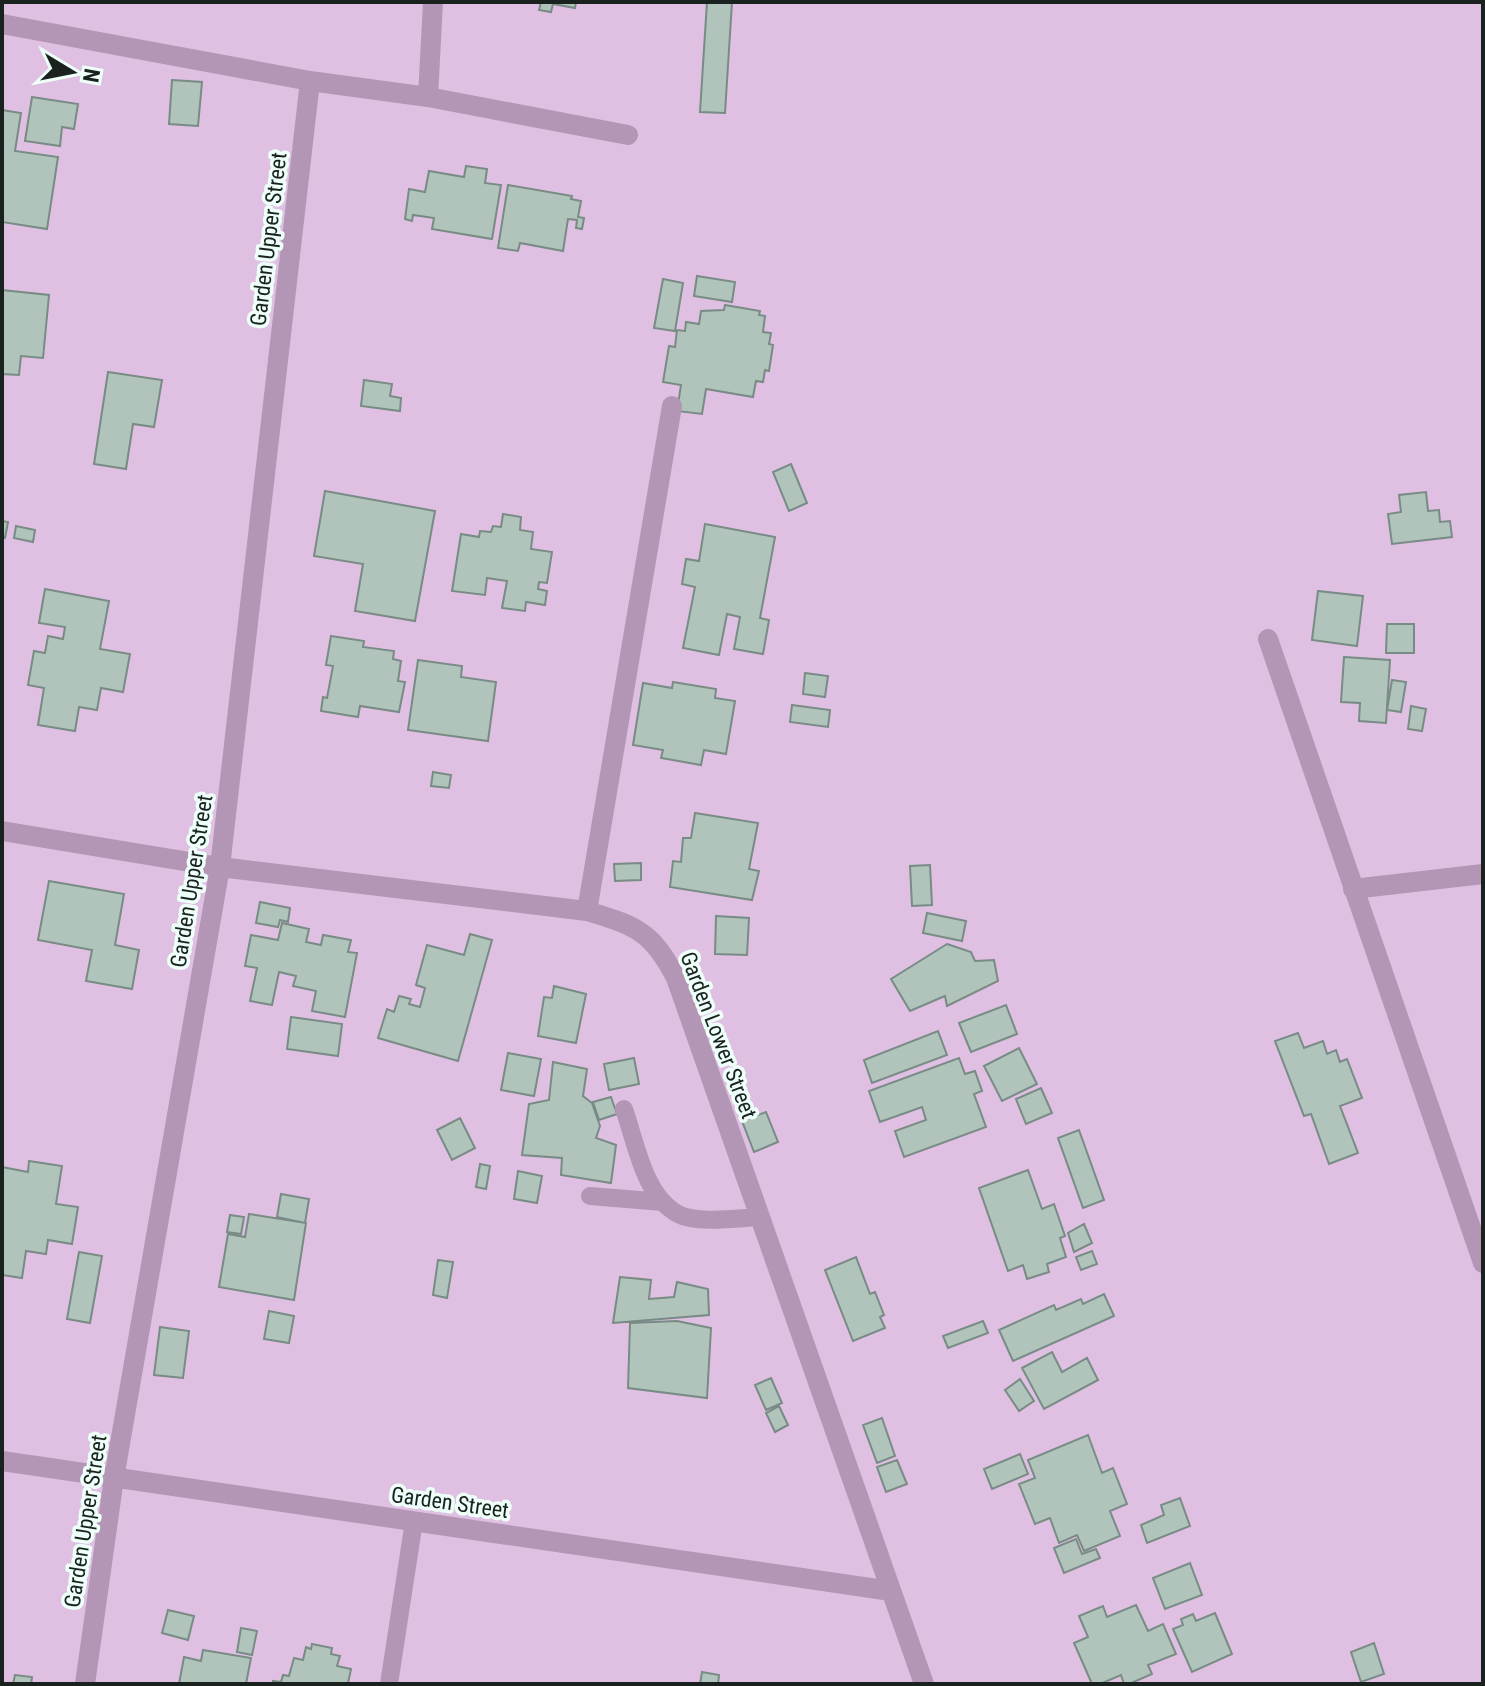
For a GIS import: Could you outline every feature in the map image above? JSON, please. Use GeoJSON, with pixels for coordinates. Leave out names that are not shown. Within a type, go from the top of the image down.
{"type":"FeatureCollection","features":[{"type":"Feature","properties":{"kind":"street"},"geometry":{"type":"LineString","coordinates":[[428,97],[433,2]]}},
{"type":"Feature","properties":{"kind":"street"},"geometry":{"type":"LineString","coordinates":[[2,24],[310,81],[428,97],[628,135]]}},
{"type":"Feature","properties":{"kind":"street","name":"Garden Upper Street"},"geometry":{"type":"LineString","coordinates":[[85,1684],[114,1478],[220,867],[310,81]]}},
{"type":"Feature","properties":{"kind":"street"},"geometry":{"type":"LineString","coordinates":[[587,911],[672,406]]}},
{"type":"Feature","properties":{"kind":"street"},"geometry":{"type":"LineString","coordinates":[[1268,639],[1483,1263]]}},
{"type":"Feature","properties":{"kind":"street","name":"Garden Lower Street"},"geometry":{"type":"LineString","coordinates":[[2,831],[220,867],[587,911],[621,921],[645,933],[662,951],[676,978],[924,1684]]}},
{"type":"Feature","properties":{"kind":"street"},"geometry":{"type":"LineString","coordinates":[[1353,889],[1483,874]]}},
{"type":"Feature","properties":{"kind":"street","name":"Garden Street"},"geometry":{"type":"LineString","coordinates":[[2,1461],[891,1591]]}},
{"type":"Feature","properties":{"kind":"lane"},"geometry":{"type":"LineString","coordinates":[[624,1109],[651,1186],[663,1202],[679,1215],[713,1219],[760,1217]]}},
{"type":"Feature","properties":{"kind":"lane"},"geometry":{"type":"LineString","coordinates":[[590,1196],[663,1202]]}},
{"type":"Feature","properties":{"kind":"lane"},"geometry":{"type":"LineString","coordinates":[[389,1684],[414,1521]]}},
{"type":"Feature","properties":{"kind":"shaded area"},"geometry":{"type":"Polygon","coordinates":[[[2,2],[1483,2],[1483,1684],[2,1684],[2,2]]]}},
{"type":"Feature","properties":{"kind":"building"},"geometry":{"type":"Polygon","coordinates":[[[541,2],[576,2],[575,8],[553,4],[551,12],[539,10],[541,2]]]}},
{"type":"Feature","properties":{"kind":"building"},"geometry":{"type":"Polygon","coordinates":[[[707,2],[732,2],[725,113],[700,112],[707,2]]]}},
{"type":"Feature","properties":{"kind":"building"},"geometry":{"type":"Polygon","coordinates":[[[172,80],[202,82],[198,126],[169,124],[172,80]]]}},
{"type":"Feature","properties":{"kind":"building"},"geometry":{"type":"Polygon","coordinates":[[[32,97],[78,104],[74,129],[62,127],[60,146],[25,141],[32,97]]]}},
{"type":"Feature","properties":{"kind":"building"},"geometry":{"type":"Polygon","coordinates":[[[2,110],[21,113],[15,151],[58,157],[47,229],[2,222],[2,110]]]}},
{"type":"Feature","properties":{"kind":"building"},"geometry":{"type":"Polygon","coordinates":[[[466,166],[487,169],[485,183],[501,185],[492,239],[432,229],[434,218],[413,215],[412,221],[405,219],[409,189],[425,192],[429,171],[464,177],[466,166]]]}},
{"type":"Feature","properties":{"kind":"building"},"geometry":{"type":"Polygon","coordinates":[[[508,185],[572,196],[571,199],[581,201],[578,217],[584,218],[582,229],[576,228],[577,220],[568,219],[563,251],[520,243],[518,251],[498,248],[508,185]]]}},
{"type":"Feature","properties":{"kind":"building"},"geometry":{"type":"Polygon","coordinates":[[[697,276],[735,282],[732,302],[694,296],[697,276]]]}},
{"type":"Feature","properties":{"kind":"building"},"geometry":{"type":"Polygon","coordinates":[[[663,279],[683,283],[675,331],[654,328],[663,279]]]}},
{"type":"Feature","properties":{"kind":"building"},"geometry":{"type":"Polygon","coordinates":[[[2,290],[49,295],[43,358],[21,356],[19,375],[2,374],[2,290]]]}},
{"type":"Feature","properties":{"kind":"building"},"geometry":{"type":"Polygon","coordinates":[[[725,305],[760,311],[759,315],[765,316],[763,332],[771,333],[769,344],[773,345],[769,371],[765,370],[763,382],[756,381],[753,397],[706,389],[702,414],[677,411],[681,385],[663,382],[669,346],[675,347],[677,330],[685,331],[686,322],[699,324],[701,311],[724,310],[725,305]]]}},
{"type":"Feature","properties":{"kind":"building"},"geometry":{"type":"Polygon","coordinates":[[[108,372],[162,380],[154,427],[133,424],[126,469],[94,464],[108,372]]]}},
{"type":"Feature","properties":{"kind":"building"},"geometry":{"type":"Polygon","coordinates":[[[364,380],[392,384],[390,396],[401,398],[400,411],[361,406],[364,380]]]}},
{"type":"Feature","properties":{"kind":"building"},"geometry":{"type":"Polygon","coordinates":[[[791,464],[807,503],[789,511],[773,472],[791,464]]]}},
{"type":"Feature","properties":{"kind":"building"},"geometry":{"type":"Polygon","coordinates":[[[325,491],[435,511],[415,621],[355,611],[363,564],[314,556],[325,491]]]}},
{"type":"Feature","properties":{"kind":"building"},"geometry":{"type":"Polygon","coordinates":[[[1426,492],[1428,511],[1439,510],[1440,522],[1450,521],[1452,537],[1392,544],[1388,514],[1401,512],[1399,495],[1426,492]]]}},
{"type":"Feature","properties":{"kind":"building"},"geometry":{"type":"Polygon","coordinates":[[[503,514],[521,517],[520,530],[533,532],[531,549],[552,552],[547,583],[539,582],[538,589],[547,591],[545,605],[526,602],[525,611],[502,608],[507,581],[487,578],[485,595],[452,591],[461,534],[479,537],[480,531],[491,532],[493,526],[501,527],[503,514]]]}},
{"type":"Feature","properties":{"kind":"building"},"geometry":{"type":"Polygon","coordinates":[[[2,521],[8,522],[5,538],[2,537],[2,521]]]}},
{"type":"Feature","properties":{"kind":"building"},"geometry":{"type":"Polygon","coordinates":[[[705,524],[775,537],[760,618],[769,620],[763,654],[734,649],[740,617],[727,614],[719,655],[683,648],[695,587],[682,584],[686,559],[699,561],[705,524]]]}},
{"type":"Feature","properties":{"kind":"building"},"geometry":{"type":"Polygon","coordinates":[[[16,526],[35,530],[33,542],[14,538],[16,526]]]}},
{"type":"Feature","properties":{"kind":"building"},"geometry":{"type":"Polygon","coordinates":[[[45,589],[109,601],[100,649],[130,654],[123,692],[101,688],[97,710],[79,707],[75,731],[38,725],[44,688],[28,685],[34,651],[45,653],[48,636],[63,639],[65,627],[39,623],[45,589]]]}},
{"type":"Feature","properties":{"kind":"building"},"geometry":{"type":"Polygon","coordinates":[[[1318,591],[1363,596],[1357,646],[1312,640],[1318,591]]]}},
{"type":"Feature","properties":{"kind":"building"},"geometry":{"type":"Polygon","coordinates":[[[1387,624],[1414,624],[1414,653],[1386,653],[1387,624]]]}},
{"type":"Feature","properties":{"kind":"building"},"geometry":{"type":"Polygon","coordinates":[[[331,636],[364,641],[363,647],[394,651],[393,659],[401,661],[398,681],[405,682],[399,712],[360,706],[358,717],[321,711],[323,697],[327,698],[333,666],[326,665],[331,636]]]}},
{"type":"Feature","properties":{"kind":"building"},"geometry":{"type":"Polygon","coordinates":[[[1344,657],[1390,660],[1386,723],[1359,721],[1360,703],[1341,702],[1344,657]]]}},
{"type":"Feature","properties":{"kind":"building"},"geometry":{"type":"Polygon","coordinates":[[[418,660],[462,666],[461,677],[496,682],[488,741],[408,730],[418,660]]]}},
{"type":"Feature","properties":{"kind":"building"},"geometry":{"type":"Polygon","coordinates":[[[805,673],[828,676],[825,697],[803,694],[805,673]]]}},
{"type":"Feature","properties":{"kind":"building"},"geometry":{"type":"Polygon","coordinates":[[[1392,680],[1406,682],[1401,712],[1387,710],[1392,680]]]}},
{"type":"Feature","properties":{"kind":"building"},"geometry":{"type":"Polygon","coordinates":[[[673,682],[716,689],[715,698],[735,701],[726,754],[704,750],[701,765],[661,758],[663,750],[633,745],[643,683],[672,688],[673,682]]]}},
{"type":"Feature","properties":{"kind":"building"},"geometry":{"type":"Polygon","coordinates":[[[792,705],[830,710],[828,727],[790,722],[792,705]]]}},
{"type":"Feature","properties":{"kind":"building"},"geometry":{"type":"Polygon","coordinates":[[[1411,706],[1426,709],[1422,731],[1408,729],[1411,706]]]}},
{"type":"Feature","properties":{"kind":"building"},"geometry":{"type":"Polygon","coordinates":[[[433,772],[451,775],[449,788],[431,786],[433,772]]]}},
{"type":"Feature","properties":{"kind":"building"},"geometry":{"type":"Polygon","coordinates":[[[695,813],[758,823],[749,869],[759,871],[752,900],[670,887],[673,861],[681,862],[683,838],[691,838],[695,813]]]}},
{"type":"Feature","properties":{"kind":"building"},"geometry":{"type":"Polygon","coordinates":[[[641,863],[641,880],[615,881],[614,864],[641,863]]]}},
{"type":"Feature","properties":{"kind":"building"},"geometry":{"type":"Polygon","coordinates":[[[930,865],[932,905],[912,906],[910,866],[930,865]]]}},
{"type":"Feature","properties":{"kind":"building"},"geometry":{"type":"Polygon","coordinates":[[[49,881],[124,894],[115,945],[139,950],[132,989],[86,981],[92,950],[38,940],[49,881]]]}},
{"type":"Feature","properties":{"kind":"building"},"geometry":{"type":"Polygon","coordinates":[[[260,902],[290,908],[288,922],[280,920],[278,927],[256,923],[260,902]]]}},
{"type":"Feature","properties":{"kind":"building"},"geometry":{"type":"Polygon","coordinates":[[[927,913],[966,921],[962,941],[923,933],[927,913]]]}},
{"type":"Feature","properties":{"kind":"building"},"geometry":{"type":"Polygon","coordinates":[[[716,916],[749,918],[747,955],[715,954],[716,916]]]}},
{"type":"Feature","properties":{"kind":"building"},"geometry":{"type":"Polygon","coordinates":[[[282,923],[309,929],[306,942],[321,945],[323,935],[351,940],[348,952],[357,953],[345,1017],[312,1011],[316,991],[293,986],[296,976],[279,972],[272,1005],[250,1001],[257,968],[245,966],[251,935],[278,940],[282,923]]]}},
{"type":"Feature","properties":{"kind":"building"},"geometry":{"type":"Polygon","coordinates":[[[470,934],[492,940],[458,1061],[378,1038],[387,1009],[394,1012],[399,996],[411,999],[409,1004],[420,1007],[425,988],[416,985],[427,945],[464,955],[470,934]]]}},
{"type":"Feature","properties":{"kind":"building"},"geometry":{"type":"Polygon","coordinates":[[[947,944],[971,952],[975,961],[994,960],[998,981],[947,1006],[945,996],[910,1011],[891,979],[947,944]]]}},
{"type":"Feature","properties":{"kind":"building"},"geometry":{"type":"Polygon","coordinates":[[[554,986],[586,994],[576,1043],[538,1036],[544,997],[552,998],[554,986]]]}},
{"type":"Feature","properties":{"kind":"building"},"geometry":{"type":"Polygon","coordinates":[[[1006,1005],[1017,1034],[971,1052],[959,1023],[1006,1005]]]}},
{"type":"Feature","properties":{"kind":"building"},"geometry":{"type":"Polygon","coordinates":[[[291,1017],[342,1024],[338,1056],[287,1049],[291,1017]]]}},
{"type":"Feature","properties":{"kind":"building"},"geometry":{"type":"Polygon","coordinates":[[[938,1031],[947,1055],[872,1083],[864,1060],[938,1031]]]}},
{"type":"Feature","properties":{"kind":"building"},"geometry":{"type":"Polygon","coordinates":[[[1298,1033],[1304,1048],[1323,1041],[1327,1054],[1336,1050],[1340,1062],[1347,1059],[1362,1098],[1340,1106],[1358,1153],[1329,1164],[1311,1114],[1304,1116],[1275,1041],[1298,1033]]]}},
{"type":"Feature","properties":{"kind":"building"},"geometry":{"type":"Polygon","coordinates":[[[1019,1048],[1037,1084],[1002,1101],[984,1066],[1019,1048]]]}},
{"type":"Feature","properties":{"kind":"building"},"geometry":{"type":"Polygon","coordinates":[[[508,1053],[541,1059],[534,1096],[501,1090],[508,1053]]]}},
{"type":"Feature","properties":{"kind":"building"},"geometry":{"type":"Polygon","coordinates":[[[634,1058],[639,1084],[609,1090],[604,1064],[634,1058]]]}},
{"type":"Feature","properties":{"kind":"building"},"geometry":{"type":"Polygon","coordinates":[[[959,1058],[965,1074],[975,1071],[982,1091],[974,1094],[986,1127],[904,1157],[895,1131],[926,1120],[922,1107],[880,1122],[869,1091],[959,1058]]]}},
{"type":"Feature","properties":{"kind":"building"},"geometry":{"type":"Polygon","coordinates":[[[553,1062],[587,1069],[583,1096],[592,1103],[600,1126],[596,1138],[616,1145],[611,1183],[561,1175],[562,1158],[522,1155],[529,1104],[549,1100],[553,1062]]]}},
{"type":"Feature","properties":{"kind":"building"},"geometry":{"type":"Polygon","coordinates":[[[1041,1088],[1052,1113],[1026,1124],[1016,1099],[1041,1088]]]}},
{"type":"Feature","properties":{"kind":"building"},"geometry":{"type":"Polygon","coordinates":[[[611,1097],[617,1114],[599,1120],[593,1102],[611,1097]]]}},
{"type":"Feature","properties":{"kind":"building"},"geometry":{"type":"Polygon","coordinates":[[[766,1112],[778,1142],[754,1152],[742,1121],[766,1112]]]}},
{"type":"Feature","properties":{"kind":"building"},"geometry":{"type":"Polygon","coordinates":[[[460,1118],[475,1148],[452,1160],[437,1130],[460,1118]]]}},
{"type":"Feature","properties":{"kind":"building"},"geometry":{"type":"Polygon","coordinates":[[[1079,1130],[1104,1200],[1083,1208],[1058,1138],[1079,1130]]]}},
{"type":"Feature","properties":{"kind":"building"},"geometry":{"type":"Polygon","coordinates":[[[29,1161],[62,1166],[56,1204],[78,1207],[72,1244],[48,1240],[46,1254],[26,1251],[22,1278],[2,1275],[2,1167],[28,1172],[29,1161]]]}},
{"type":"Feature","properties":{"kind":"building"},"geometry":{"type":"Polygon","coordinates":[[[480,1164],[490,1166],[486,1189],[476,1187],[480,1164]]]}},
{"type":"Feature","properties":{"kind":"building"},"geometry":{"type":"Polygon","coordinates":[[[1028,1170],[1042,1209],[1054,1204],[1065,1236],[1060,1238],[1066,1257],[1047,1264],[1049,1272],[1027,1279],[1023,1265],[1008,1271],[979,1188],[1028,1170]]]}},
{"type":"Feature","properties":{"kind":"building"},"geometry":{"type":"Polygon","coordinates":[[[518,1171],[542,1176],[537,1203],[514,1199],[518,1171]]]}},
{"type":"Feature","properties":{"kind":"building"},"geometry":{"type":"Polygon","coordinates":[[[281,1194],[309,1199],[305,1223],[277,1217],[281,1194]]]}},
{"type":"Feature","properties":{"kind":"building"},"geometry":{"type":"Polygon","coordinates":[[[249,1214],[306,1223],[294,1300],[219,1287],[228,1234],[245,1237],[249,1214]]]}},
{"type":"Feature","properties":{"kind":"building"},"geometry":{"type":"Polygon","coordinates":[[[230,1215],[244,1217],[241,1234],[227,1232],[230,1215]]]}},
{"type":"Feature","properties":{"kind":"building"},"geometry":{"type":"Polygon","coordinates":[[[1084,1224],[1092,1243],[1074,1252],[1068,1233],[1084,1224]]]}},
{"type":"Feature","properties":{"kind":"building"},"geometry":{"type":"Polygon","coordinates":[[[1092,1251],[1097,1264],[1081,1270],[1076,1257],[1092,1251]]]}},
{"type":"Feature","properties":{"kind":"building"},"geometry":{"type":"Polygon","coordinates":[[[79,1252],[102,1256],[90,1323],[67,1319],[79,1252]]]}},
{"type":"Feature","properties":{"kind":"building"},"geometry":{"type":"Polygon","coordinates":[[[856,1257],[870,1294],[875,1292],[884,1315],[880,1317],[885,1328],[853,1341],[825,1270],[856,1257]]]}},
{"type":"Feature","properties":{"kind":"building"},"geometry":{"type":"Polygon","coordinates":[[[438,1260],[453,1262],[447,1298],[433,1295],[438,1260]]]}},
{"type":"Feature","properties":{"kind":"building"},"geometry":{"type":"Polygon","coordinates":[[[620,1277],[651,1280],[649,1299],[674,1297],[677,1282],[708,1289],[709,1315],[613,1323],[620,1277]]]}},
{"type":"Feature","properties":{"kind":"building"},"geometry":{"type":"Polygon","coordinates":[[[1104,1294],[1114,1316],[1013,1361],[999,1330],[1054,1305],[1056,1310],[1081,1299],[1083,1304],[1104,1294]]]}},
{"type":"Feature","properties":{"kind":"building"},"geometry":{"type":"Polygon","coordinates":[[[269,1311],[294,1316],[289,1343],[264,1339],[269,1311]]]}},
{"type":"Feature","properties":{"kind":"building"},"geometry":{"type":"Polygon","coordinates":[[[677,1321],[711,1328],[707,1398],[628,1388],[630,1323],[677,1321]]]}},
{"type":"Feature","properties":{"kind":"building"},"geometry":{"type":"Polygon","coordinates":[[[983,1321],[988,1333],[948,1348],[943,1336],[983,1321]]]}},
{"type":"Feature","properties":{"kind":"building"},"geometry":{"type":"Polygon","coordinates":[[[160,1327],[189,1331],[183,1378],[154,1375],[160,1327]]]}},
{"type":"Feature","properties":{"kind":"building"},"geometry":{"type":"Polygon","coordinates":[[[1052,1352],[1062,1372],[1087,1358],[1098,1380],[1044,1409],[1022,1368],[1052,1352]]]}},
{"type":"Feature","properties":{"kind":"building"},"geometry":{"type":"Polygon","coordinates":[[[771,1378],[782,1403],[766,1410],[755,1385],[771,1378]]]}},
{"type":"Feature","properties":{"kind":"building"},"geometry":{"type":"Polygon","coordinates":[[[1020,1379],[1034,1401],[1019,1411],[1005,1390],[1020,1379]]]}},
{"type":"Feature","properties":{"kind":"building"},"geometry":{"type":"Polygon","coordinates":[[[779,1406],[788,1425],[775,1432],[766,1413],[779,1406]]]}},
{"type":"Feature","properties":{"kind":"building"},"geometry":{"type":"Polygon","coordinates":[[[882,1418],[895,1456],[877,1463],[863,1425],[882,1418]]]}},
{"type":"Feature","properties":{"kind":"building"},"geometry":{"type":"Polygon","coordinates":[[[1088,1435],[1102,1473],[1113,1468],[1127,1504],[1110,1511],[1120,1536],[1084,1551],[1077,1535],[1059,1543],[1050,1518],[1035,1524],[1019,1484],[1035,1478],[1028,1460],[1088,1435]]]}},
{"type":"Feature","properties":{"kind":"building"},"geometry":{"type":"Polygon","coordinates":[[[1020,1454],[1028,1474],[992,1489],[984,1469],[1020,1454]]]}},
{"type":"Feature","properties":{"kind":"building"},"geometry":{"type":"Polygon","coordinates":[[[897,1460],[907,1484],[886,1492],[877,1467],[897,1460]]]}},
{"type":"Feature","properties":{"kind":"building"},"geometry":{"type":"Polygon","coordinates":[[[1180,1498],[1190,1526],[1147,1543],[1141,1525],[1164,1515],[1161,1505],[1180,1498]]]}},
{"type":"Feature","properties":{"kind":"building"},"geometry":{"type":"Polygon","coordinates":[[[1076,1539],[1082,1554],[1096,1549],[1100,1558],[1064,1573],[1054,1548],[1076,1539]]]}},
{"type":"Feature","properties":{"kind":"building"},"geometry":{"type":"Polygon","coordinates":[[[1190,1563],[1202,1595],[1165,1609],[1153,1578],[1190,1563]]]}},
{"type":"Feature","properties":{"kind":"building"},"geometry":{"type":"Polygon","coordinates":[[[1136,1605],[1148,1631],[1163,1624],[1176,1654],[1148,1665],[1152,1674],[1129,1684],[1124,1684],[1121,1675],[1092,1684],[1074,1643],[1088,1637],[1079,1616],[1103,1606],[1107,1617],[1136,1605]]]}},
{"type":"Feature","properties":{"kind":"building"},"geometry":{"type":"Polygon","coordinates":[[[168,1610],[194,1616],[188,1640],[162,1633],[168,1610]]]}},
{"type":"Feature","properties":{"kind":"building"},"geometry":{"type":"Polygon","coordinates":[[[1215,1613],[1232,1654],[1192,1672],[1173,1629],[1183,1625],[1181,1619],[1193,1614],[1196,1621],[1215,1613]]]}},
{"type":"Feature","properties":{"kind":"building"},"geometry":{"type":"Polygon","coordinates":[[[241,1628],[257,1631],[252,1655],[237,1652],[241,1628]]]}},
{"type":"Feature","properties":{"kind":"building"},"geometry":{"type":"Polygon","coordinates":[[[1374,1643],[1384,1674],[1361,1682],[1351,1652],[1374,1643]]]}},
{"type":"Feature","properties":{"kind":"building"},"geometry":{"type":"Polygon","coordinates":[[[312,1644],[332,1648],[331,1654],[340,1656],[337,1666],[351,1669],[348,1683],[351,1684],[273,1684],[273,1681],[281,1682],[283,1675],[289,1676],[294,1658],[303,1660],[306,1647],[311,1649],[312,1644]]]}},
{"type":"Feature","properties":{"kind":"building"},"geometry":{"type":"Polygon","coordinates":[[[203,1650],[251,1658],[246,1684],[179,1684],[184,1657],[201,1661],[203,1650]]]}},
{"type":"Feature","properties":{"kind":"building"},"geometry":{"type":"Polygon","coordinates":[[[702,1672],[719,1675],[718,1684],[700,1684],[702,1672]]]}},
{"type":"Feature","properties":{"kind":"building"},"geometry":{"type":"Polygon","coordinates":[[[15,1675],[32,1677],[31,1684],[13,1684],[15,1675]]]}}]}
